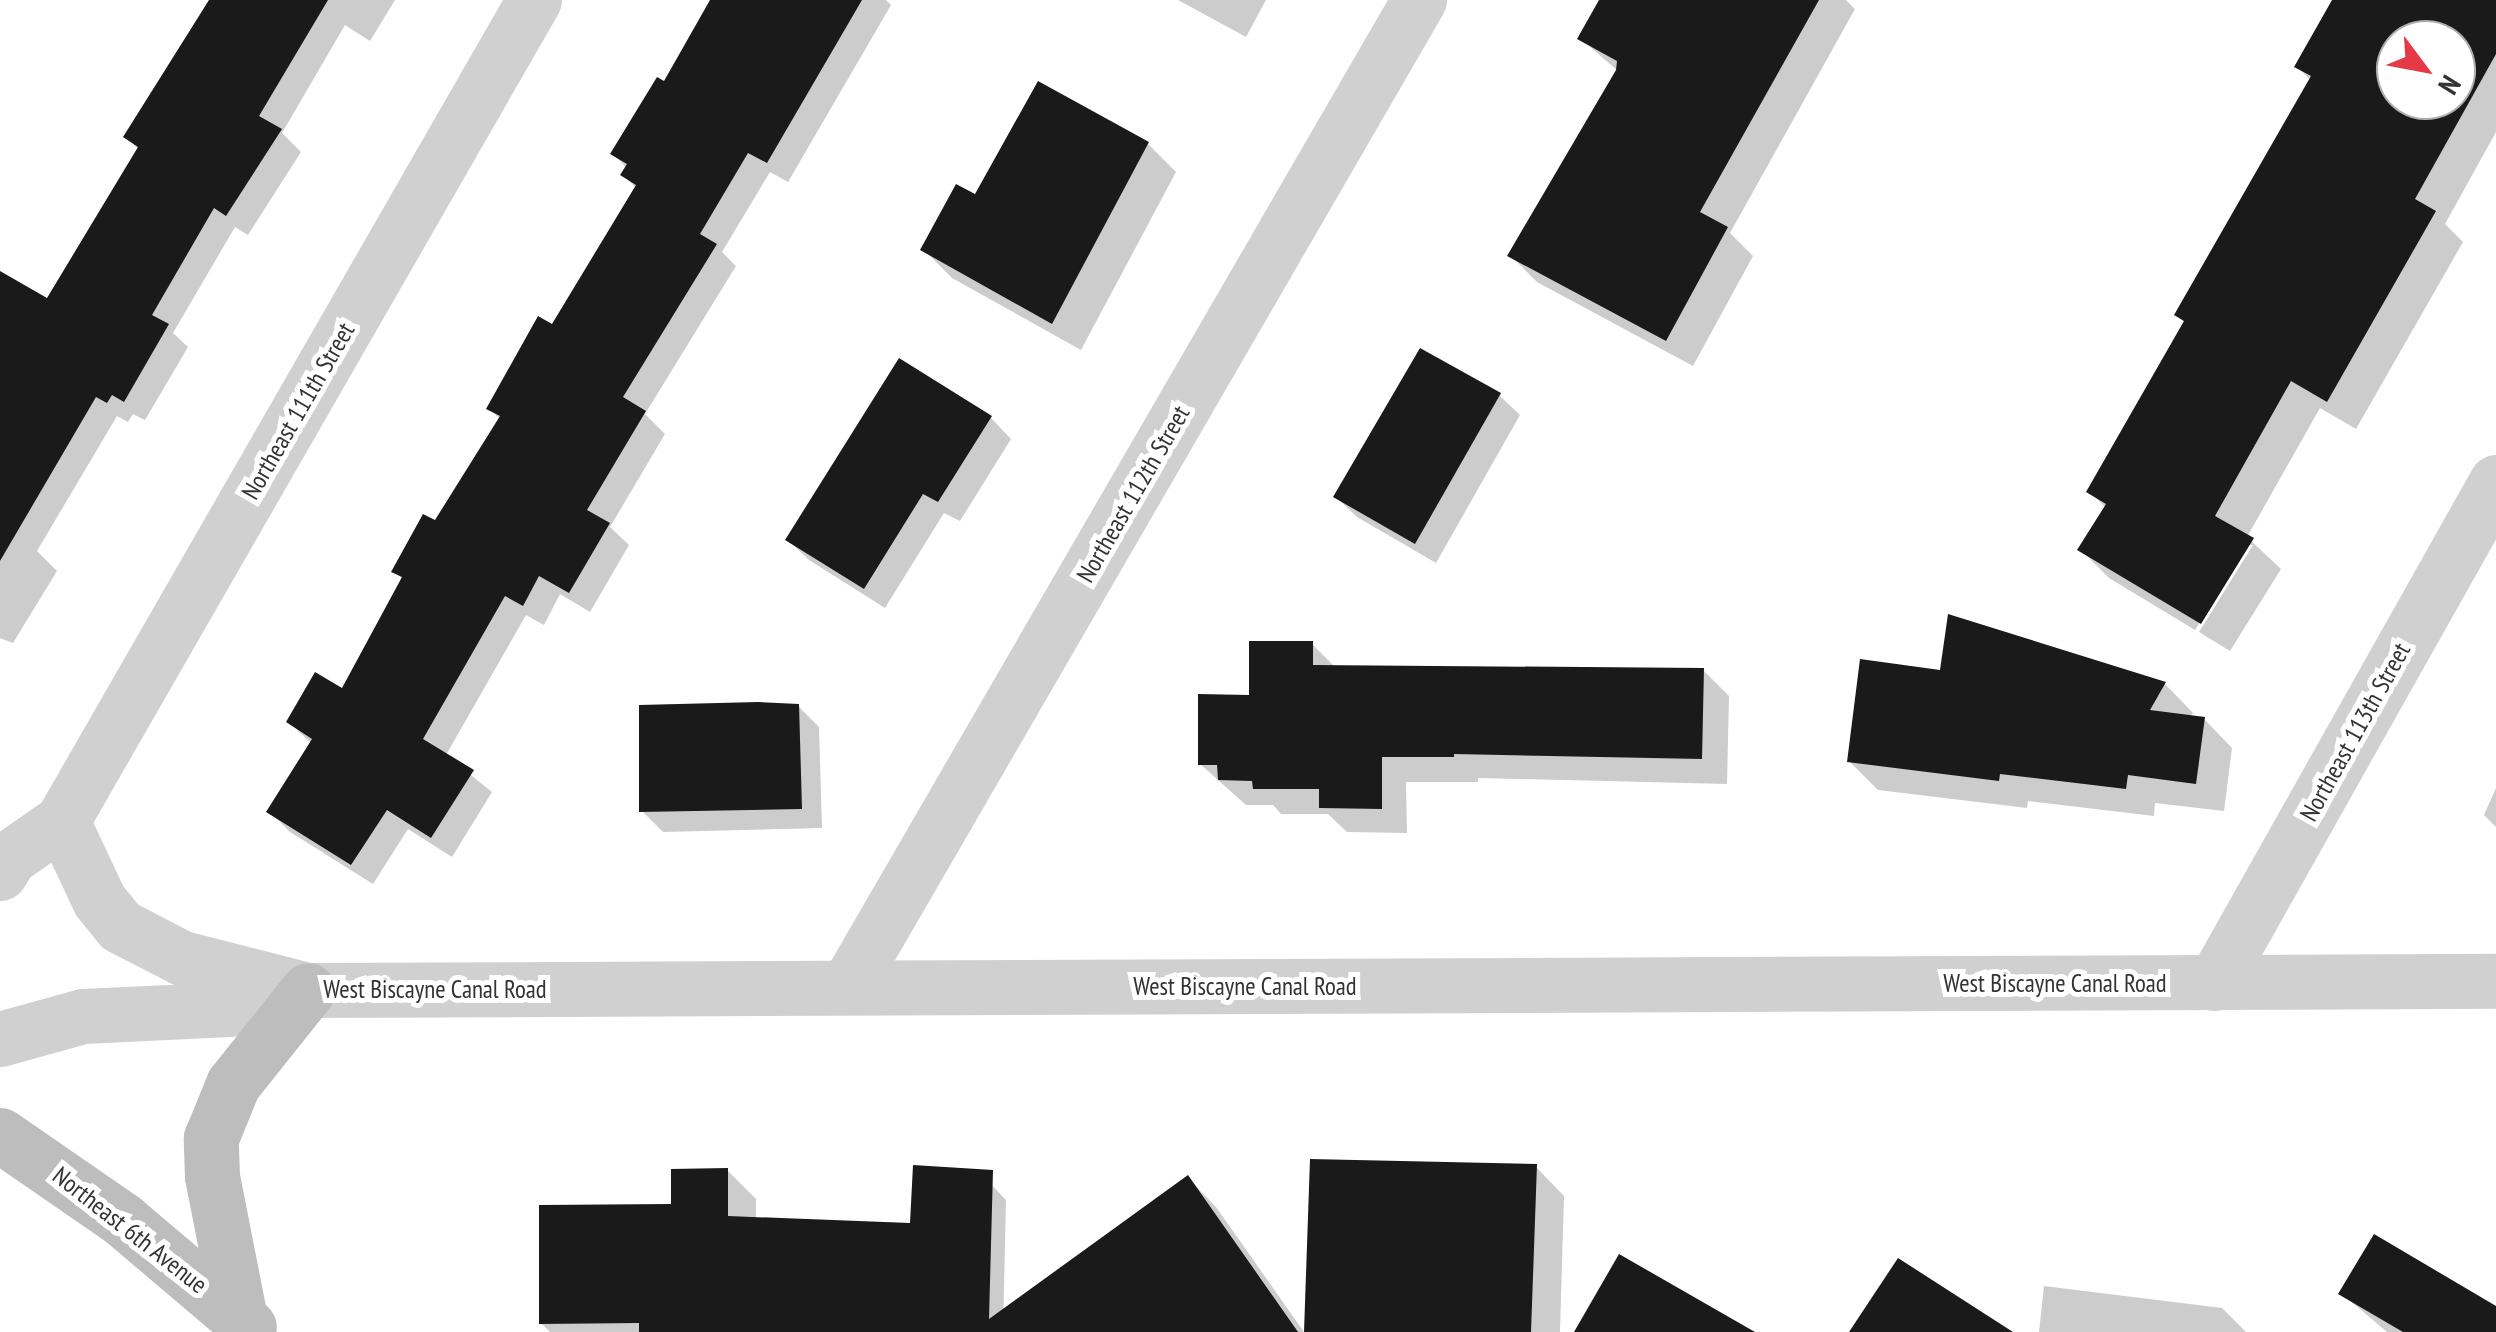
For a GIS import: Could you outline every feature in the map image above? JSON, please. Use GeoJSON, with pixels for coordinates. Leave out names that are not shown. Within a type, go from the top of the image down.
{"type":"FeatureCollection","features":[{"type":"Feature","properties":{"kind":"main road"},"geometry":{"type":"LineString","coordinates":[[248,1325],[212,1176],[211,1138],[233,1084],[308,990]]}},
{"type":"Feature","properties":{"kind":"main road","name":"Northeast 6th Avenue"},"geometry":{"type":"LineString","coordinates":[[0,1134],[123,1220],[248,1325]]}},
{"type":"Feature","properties":{"kind":"street","name":"Northeast 111th Street"},"geometry":{"type":"LineString","coordinates":[[62,821],[534,0]]}},
{"type":"Feature","properties":{"kind":"street","name":"Northeast 112th Street"},"geometry":{"type":"LineString","coordinates":[[847,987],[1418,0]]}},
{"type":"Feature","properties":{"kind":"street","name":"Northeast 113th Street"},"geometry":{"type":"LineString","coordinates":[[2214,982],[2496,482]]}},
{"type":"Feature","properties":{"kind":"street"},"geometry":{"type":"LineString","coordinates":[[0,873],[9,858],[62,821],[98,900],[120,926],[182,958],[308,990]]}},
{"type":"Feature","properties":{"kind":"street","name":"West Biscayne Canal Road"},"geometry":{"type":"LineString","coordinates":[[0,1039],[83,1016],[229,1009],[308,990],[2496,981]]}},
{"type":"Feature","properties":{"kind":"building"},"geometry":{"type":"Polygon","coordinates":[[[209,0],[328,0],[259,116],[282,129],[226,216],[214,208],[152,315],[169,324],[124,402],[112,395],[107,403],[96,397],[0,561],[0,271],[47,298],[138,147],[123,137],[209,0]]]}},
{"type":"Feature","properties":{"kind":"building"},"geometry":{"type":"Polygon","coordinates":[[[710,0],[862,0],[767,163],[748,153],[700,234],[717,244],[623,397],[646,411],[587,510],[610,523],[569,593],[539,576],[523,606],[505,596],[423,739],[474,770],[431,838],[387,810],[351,865],[266,812],[312,739],[286,722],[315,672],[342,688],[402,577],[391,572],[423,514],[435,520],[500,416],[486,409],[538,316],[552,324],[636,185],[620,175],[627,164],[610,154],[657,77],[664,81],[710,0]]]}},
{"type":"Feature","properties":{"kind":"building"},"geometry":{"type":"Polygon","coordinates":[[[1599,0],[1819,0],[1700,212],[1728,227],[1666,341],[1507,256],[1616,70],[1617,61],[1577,39],[1599,0]]]}},
{"type":"Feature","properties":{"kind":"building"},"geometry":{"type":"Polygon","coordinates":[[[2332,0],[2496,0],[2496,54],[2476,90],[2476,20],[2376,20],[2376,120],[2459,120],[2415,199],[2436,211],[2327,402],[2291,381],[2215,516],[2254,538],[2201,624],[2077,550],[2106,504],[2086,492],[2184,321],[2174,315],[2311,76],[2294,67],[2332,0]]]}},
{"type":"Feature","properties":{"kind":"building"},"geometry":{"type":"Polygon","coordinates":[[[1038,81],[1149,142],[1052,324],[920,250],[956,184],[975,194],[1038,81]]]}},
{"type":"Feature","properties":{"kind":"building"},"geometry":{"type":"Polygon","coordinates":[[[1420,348],[1501,393],[1415,544],[1333,497],[1420,348]]]}},
{"type":"Feature","properties":{"kind":"building"},"geometry":{"type":"Polygon","coordinates":[[[899,358],[992,416],[938,502],[923,494],[864,589],[785,540],[899,358]]]}},
{"type":"Feature","properties":{"kind":"building"},"geometry":{"type":"Polygon","coordinates":[[[1948,614],[2166,682],[2150,710],[2205,717],[2196,784],[2128,775],[2126,789],[2000,774],[1999,781],[1847,762],[1860,659],[1940,670],[1948,614]]]}},
{"type":"Feature","properties":{"kind":"building"},"geometry":{"type":"Polygon","coordinates":[[[1249,641],[1313,641],[1313,665],[1704,668],[1702,759],[1454,754],[1382,757],[1382,809],[1319,808],[1319,789],[1253,789],[1252,781],[1218,780],[1217,765],[1198,765],[1198,694],[1249,695],[1249,641]]]}},
{"type":"Feature","properties":{"kind":"building"},"geometry":{"type":"Polygon","coordinates":[[[799,704],[802,809],[639,812],[639,705],[799,704]]]}},
{"type":"Feature","properties":{"kind":"building"},"geometry":{"type":"Polygon","coordinates":[[[1310,1159],[1537,1164],[1531,1332],[1304,1332],[1310,1159]]]}},
{"type":"Feature","properties":{"kind":"building"},"geometry":{"type":"Polygon","coordinates":[[[913,1165],[993,1170],[989,1319],[1188,1175],[1298,1332],[639,1332],[639,1323],[539,1324],[539,1205],[671,1204],[671,1169],[728,1168],[728,1216],[910,1223],[913,1165]]]}},
{"type":"Feature","properties":{"kind":"building"},"geometry":{"type":"Polygon","coordinates":[[[2374,1234],[2496,1306],[2496,1332],[2403,1332],[2338,1294],[2374,1234]]]}},
{"type":"Feature","properties":{"kind":"building"},"geometry":{"type":"Polygon","coordinates":[[[1619,1254],[1755,1332],[1574,1332],[1619,1254]]]}},
{"type":"Feature","properties":{"kind":"building"},"geometry":{"type":"Polygon","coordinates":[[[1898,1258],[2013,1332],[1849,1332],[1898,1258]]]}}]}
